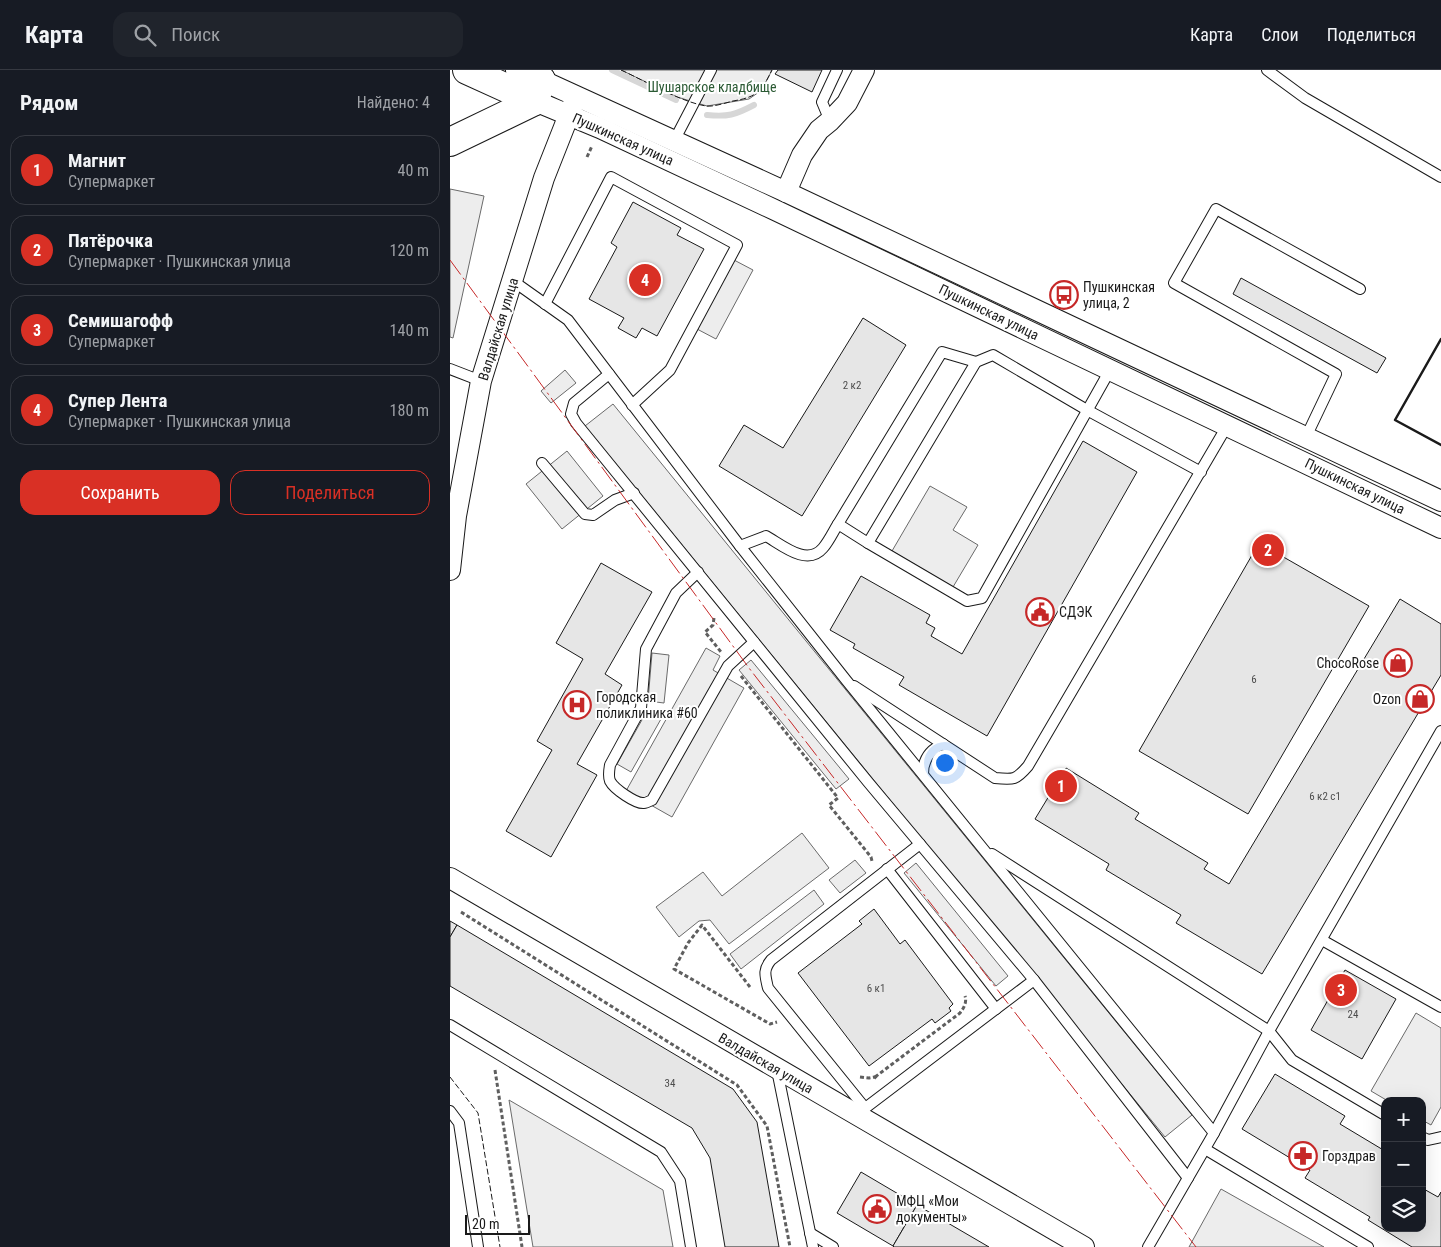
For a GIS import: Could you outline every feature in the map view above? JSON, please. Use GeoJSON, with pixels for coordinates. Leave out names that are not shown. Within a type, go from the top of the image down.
{"type":"FeatureCollection","features":[{"type":"Feature","properties":{"kind":"street","name":"Пушкинская улица"},"geometry":{"type":"LineString","coordinates":[[467,70],[576,96],[786,192],[1441,501]]}},
{"type":"Feature","properties":{"kind":"street"},"geometry":{"type":"LineString","coordinates":[[786,192],[802,155],[819,130],[847,103],[864,70]]}},
{"type":"Feature","properties":{"kind":"street","name":"Пушкинская улица"},"geometry":{"type":"LineString","coordinates":[[529,86],[569,115],[775,210],[1441,528]]}},
{"type":"Feature","properties":{"kind":"street"},"geometry":{"type":"LineString","coordinates":[[450,126],[529,86]]}},
{"type":"Feature","properties":{"kind":"street"},"geometry":{"type":"LineString","coordinates":[[450,142],[529,86]]}},
{"type":"Feature","properties":{"kind":"street","name":"Валдайская улица"},"geometry":{"type":"LineString","coordinates":[[450,570],[456,516],[481,381],[544,178],[576,96]]}},
{"type":"Feature","properties":{"kind":"street","name":"Валдайская улица"},"geometry":{"type":"LineString","coordinates":[[450,878],[777,1070],[860,1112],[1084,1247]]}},
{"type":"Feature","properties":{"kind":"lane"},"geometry":{"type":"LineString","coordinates":[[674,141],[711,70]]}},
{"type":"Feature","properties":{"kind":"lane"},"geometry":{"type":"LineString","coordinates":[[830,121],[822,102],[837,70]]}},
{"type":"Feature","properties":{"kind":"lane"},"geometry":{"type":"LineString","coordinates":[[1267,70],[1305,98],[1441,177]]}},
{"type":"Feature","properties":{"kind":"lane"},"geometry":{"type":"LineString","coordinates":[[545,304],[611,177],[737,245],[670,370],[632,405]]}},
{"type":"Feature","properties":{"kind":"lane"},"geometry":{"type":"LineString","coordinates":[[1306,437],[1336,374],[1174,283],[1216,209],[1360,289]]}},
{"type":"Feature","properties":{"kind":"lane"},"geometry":{"type":"LineString","coordinates":[[512,281],[568,320],[740,546],[846,680],[1214,1133]]}},
{"type":"Feature","properties":{"kind":"lane"},"geometry":{"type":"LineString","coordinates":[[740,546],[766,536],[796,554],[809,556],[822,550],[942,352],[976,362]]}},
{"type":"Feature","properties":{"kind":"lane"},"geometry":{"type":"LineString","coordinates":[[868,542],[976,362],[993,355],[1087,410],[1201,472]]}},
{"type":"Feature","properties":{"kind":"lane"},"geometry":{"type":"LineString","coordinates":[[450,369],[481,381]]}},
{"type":"Feature","properties":{"kind":"lane"},"geometry":{"type":"LineString","coordinates":[[838,524],[967,601],[982,598],[1110,370]]}},
{"type":"Feature","properties":{"kind":"lane"},"geometry":{"type":"LineString","coordinates":[[609,374],[574,403],[571,414],[576,423],[920,844],[1034,980],[1188,1178]]}},
{"type":"Feature","properties":{"kind":"lane"},"geometry":{"type":"LineString","coordinates":[[846,680],[995,778],[1008,779],[1018,777],[1028,766],[1227,426]]}},
{"type":"Feature","properties":{"kind":"lane"},"geometry":{"type":"LineString","coordinates":[[542,463],[585,514],[593,514],[616,500],[634,493]]}},
{"type":"Feature","properties":{"kind":"lane"},"geometry":{"type":"LineString","coordinates":[[698,572],[676,593],[646,649],[641,708],[610,765],[608,773],[610,781],[616,789],[639,802],[645,803],[652,800],[730,663],[754,642]]}},
{"type":"Feature","properties":{"kind":"lane"},"geometry":{"type":"LineString","coordinates":[[1148,1247],[1441,731]]}},
{"type":"Feature","properties":{"kind":"lane"},"geometry":{"type":"LineString","coordinates":[[923,774],[928,754],[937,746],[943,744]]}},
{"type":"Feature","properties":{"kind":"lane"},"geometry":{"type":"LineString","coordinates":[[920,844],[771,960],[766,967],[765,976],[768,988],[789,1013],[860,1112],[1034,980]]}},
{"type":"Feature","properties":{"kind":"lane"},"geometry":{"type":"LineString","coordinates":[[983,848],[1269,1031],[1292,1060],[1381,1113]]}},
{"type":"Feature","properties":{"kind":"lane"},"geometry":{"type":"LineString","coordinates":[[887,869],[996,1009]]}},
{"type":"Feature","properties":{"kind":"lane"},"geometry":{"type":"LineString","coordinates":[[1322,940],[1441,1007]]}},
{"type":"Feature","properties":{"kind":"lane"},"geometry":{"type":"LineString","coordinates":[[450,1025],[662,1152],[680,1181],[691,1247]]}},
{"type":"Feature","properties":{"kind":"lane"},"geometry":{"type":"LineString","coordinates":[[777,1070],[812,1247]]}},
{"type":"Feature","properties":{"kind":"lane"},"geometry":{"type":"LineString","coordinates":[[450,1111],[459,1123],[478,1247]]}},
{"type":"Feature","properties":{"kind":"lane"},"geometry":{"type":"LineString","coordinates":[[1426,1139],[1441,1137]]}},
{"type":"Feature","properties":{"kind":"lane"},"geometry":{"type":"LineString","coordinates":[[1205,1149],[1368,1247]]}},
{"type":"Feature","properties":{"kind":"lane"},"geometry":{"type":"LineString","coordinates":[[810,1233],[833,1247]]}},
{"type":"Feature","properties":{"kind":"path"},"geometry":{"type":"LineString","coordinates":[[709,612],[715,619],[713,625],[705,632],[838,798],[829,805],[871,857],[871,864],[866,868],[874,879]]}},
{"type":"Feature","properties":{"kind":"path"},"geometry":{"type":"LineString","coordinates":[[461,912],[737,1085],[767,1126],[790,1247]]}},
{"type":"Feature","properties":{"kind":"path"},"geometry":{"type":"LineString","coordinates":[[754,992],[702,926],[688,943],[674,969],[770,1024],[778,1022],[789,1013]]}},
{"type":"Feature","properties":{"kind":"path"},"geometry":{"type":"LineString","coordinates":[[859,1077],[875,1077],[960,1013],[965,1006],[966,999],[963,991]]}},
{"type":"Feature","properties":{"kind":"path"},"geometry":{"type":"LineString","coordinates":[[772,1015],[778,1022]]}},
{"type":"Feature","properties":{"kind":"path"},"geometry":{"type":"LineString","coordinates":[[495,1064],[522,1247]]}},
{"type":"Feature","properties":{"kind":"path"},"geometry":{"type":"LineString","coordinates":[[875,1077],[886,1092]]}},
{"type":"Feature","properties":{"kind":"shaded area","name":"Шушарское кладбище"},"geometry":{"type":"Polygon","coordinates":[[[621,70],[772,70],[759,92],[749,99],[707,106],[677,97],[621,70]]]}},
{"type":"Feature","properties":{"kind":"shaded area"},"geometry":{"type":"Polygon","coordinates":[[[450,189],[484,196],[453,338],[450,337],[450,189]]]}},
{"type":"Feature","properties":{"kind":"shaded area"},"geometry":{"type":"Polygon","coordinates":[[[734,260],[753,270],[716,339],[697,329],[734,260]]]}},
{"type":"Feature","properties":{"kind":"shaded area"},"geometry":{"type":"Polygon","coordinates":[[[565,370],[576,383],[551,403],[541,391],[565,370]]]}},
{"type":"Feature","properties":{"kind":"shaded area"},"geometry":{"type":"Polygon","coordinates":[[[613,404],[1192,1115],[1165,1137],[585,426],[613,404]]]}},
{"type":"Feature","properties":{"kind":"shaded area"},"geometry":{"type":"Polygon","coordinates":[[[567,451],[603,496],[562,529],[526,484],[567,451]]]}},
{"type":"Feature","properties":{"kind":"shaded area"},"geometry":{"type":"Polygon","coordinates":[[[930,486],[967,507],[953,530],[978,545],[953,587],[892,551],[930,486]]]}},
{"type":"Feature","properties":{"kind":"shaded area"},"geometry":{"type":"Polygon","coordinates":[[[706,648],[720,656],[713,670],[744,688],[672,817],[626,791],[706,648]]]}},
{"type":"Feature","properties":{"kind":"shaded area"},"geometry":{"type":"Polygon","coordinates":[[[652,653],[669,655],[664,703],[648,701],[652,653]]]}},
{"type":"Feature","properties":{"kind":"shaded area"},"geometry":{"type":"Polygon","coordinates":[[[751,660],[849,779],[836,789],[739,670],[751,660]]]}},
{"type":"Feature","properties":{"kind":"shaded area"},"geometry":{"type":"Polygon","coordinates":[[[647,711],[661,719],[631,772],[617,764],[647,711]]]}},
{"type":"Feature","properties":{"kind":"shaded area"},"geometry":{"type":"Polygon","coordinates":[[[802,833],[829,868],[729,944],[710,920],[699,921],[679,937],[656,907],[703,872],[722,896],[802,833]]]}},
{"type":"Feature","properties":{"kind":"shaded area"},"geometry":{"type":"Polygon","coordinates":[[[855,860],[866,873],[840,893],[829,880],[855,860]]]}},
{"type":"Feature","properties":{"kind":"shaded area"},"geometry":{"type":"Polygon","coordinates":[[[916,863],[1008,976],[996,986],[904,873],[916,863]]]}},
{"type":"Feature","properties":{"kind":"shaded area"},"geometry":{"type":"Polygon","coordinates":[[[814,890],[824,904],[741,969],[730,954],[814,890]]]}},
{"type":"Feature","properties":{"kind":"shaded area"},"geometry":{"type":"Polygon","coordinates":[[[1416,1013],[1441,1028],[1441,1107],[1431,1125],[1426,1122],[1426,1097],[1381,1097],[1371,1091],[1416,1013]]]}},
{"type":"Feature","properties":{"kind":"shaded area"},"geometry":{"type":"Polygon","coordinates":[[[509,1100],[663,1190],[673,1247],[533,1247],[509,1100]]]}},
{"type":"Feature","properties":{"kind":"shaded area"},"geometry":{"type":"Polygon","coordinates":[[[1221,1189],[1324,1247],[1189,1247],[1221,1189]]]}},
{"type":"Feature","properties":{"kind":"building"},"geometry":{"type":"Polygon","coordinates":[[[778,70],[822,70],[812,92],[775,74],[778,70]]]}},
{"type":"Feature","properties":{"kind":"building"},"geometry":{"type":"Polygon","coordinates":[[[633,202],[681,228],[677,235],[704,249],[657,336],[642,328],[636,338],[618,328],[624,318],[589,299],[617,247],[611,243],[633,202]]]}},
{"type":"Feature","properties":{"kind":"building"},"geometry":{"type":"Polygon","coordinates":[[[1241,278],[1386,358],[1377,373],[1233,294],[1241,278]]]}},
{"type":"Feature","properties":{"kind":"building"},"geometry":{"type":"Polygon","coordinates":[[[863,318],[906,345],[802,516],[719,466],[744,425],[783,448],[863,318]]]}},
{"type":"Feature","properties":{"kind":"building"},"geometry":{"type":"Polygon","coordinates":[[[1083,441],[1137,472],[987,736],[899,685],[904,677],[853,648],[855,644],[830,630],[861,576],[930,615],[926,623],[935,628],[931,636],[962,654],[1083,441]]]}},
{"type":"Feature","properties":{"kind":"building"},"geometry":{"type":"Polygon","coordinates":[[[1259,543],[1369,606],[1248,814],[1139,751],[1259,543]]]}},
{"type":"Feature","properties":{"kind":"building"},"geometry":{"type":"Polygon","coordinates":[[[601,563],[652,592],[605,674],[622,685],[577,764],[597,775],[551,857],[506,831],[552,750],[537,741],[583,659],[556,643],[601,563]]]}},
{"type":"Feature","properties":{"kind":"building"},"geometry":{"type":"Polygon","coordinates":[[[1400,599],[1441,624],[1441,675],[1262,974],[1176,923],[1181,915],[1106,870],[1109,864],[1035,819],[1066,768],[1139,813],[1135,819],[1208,863],[1204,869],[1229,884],[1400,599]]]}},
{"type":"Feature","properties":{"kind":"building"},"geometry":{"type":"Polygon","coordinates":[[[874,909],[900,944],[905,940],[953,1004],[949,1008],[951,1011],[935,1023],[932,1019],[869,1066],[798,973],[862,924],[859,921],[874,909]]]}},
{"type":"Feature","properties":{"kind":"building"},"geometry":{"type":"Polygon","coordinates":[[[450,921],[457,925],[450,937],[450,921]]]}},
{"type":"Feature","properties":{"kind":"building"},"geometry":{"type":"Polygon","coordinates":[[[457,925],[733,1089],[757,1122],[779,1247],[725,1247],[710,1158],[692,1128],[450,986],[450,937],[457,925]]]}},
{"type":"Feature","properties":{"kind":"building"},"geometry":{"type":"Polygon","coordinates":[[[1345,970],[1396,999],[1362,1059],[1311,1030],[1345,970]]]}},
{"type":"Feature","properties":{"kind":"building"},"geometry":{"type":"Polygon","coordinates":[[[1275,1074],[1345,1116],[1340,1124],[1381,1149],[1381,1228],[1368,1220],[1370,1217],[1305,1178],[1310,1170],[1242,1129],[1275,1074]]]}},
{"type":"Feature","properties":{"kind":"building","name":"МФЦ «Мои документы»"},"geometry":{"type":"Polygon","coordinates":[[[861,1172],[917,1205],[893,1246],[837,1213],[861,1172]]]}},
{"type":"Feature","properties":{"kind":"building"},"geometry":{"type":"Polygon","coordinates":[[[1426,1190],[1438,1197],[1441,1192],[1441,1247],[1412,1247],[1388,1232],[1426,1232],[1426,1190]]]}},
{"type":"Feature","properties":{"kind":"building"},"geometry":{"type":"Polygon","coordinates":[[[917,1205],[989,1247],[894,1247],[917,1205]]]}},
{"type":"Feature","properties":{"kind":"waterway"},"geometry":{"type":"LineString","coordinates":[[612,70],[676,100]]}},
{"type":"Feature","properties":{"kind":"waterway"},"geometry":{"type":"LineString","coordinates":[[707,115],[721,116],[731,114],[754,105]]}},
{"type":"Feature","properties":{"kind":"fence"},"geometry":{"type":"LineString","coordinates":[[621,70],[674,96],[706,106],[748,98],[765,84],[772,70]]}},
{"type":"Feature","properties":{"kind":"fence"},"geometry":{"type":"LineString","coordinates":[[450,1077],[478,1113],[500,1247]]}},
{"type":"Feature","properties":{"kind":"wall"},"geometry":{"type":"LineString","coordinates":[[1441,339],[1395,420],[1441,445]]}},
{"type":"Feature","properties":{"kind":"power"},"geometry":{"type":"LineString","coordinates":[[450,260],[749,668],[1196,1247]]}},
{"type":"Feature","properties":{"kind":"place","name":"Супер Лента"},"geometry":{"type":"Point","coordinates":[645,280]}},
{"type":"Feature","properties":{"kind":"place","name":"Пушкинская улица, 2"},"geometry":{"type":"Point","coordinates":[1064,295]}},
{"type":"Feature","properties":{"kind":"place","name":"Пятёрочка"},"geometry":{"type":"Point","coordinates":[1268,550]}},
{"type":"Feature","properties":{"kind":"place","name":"СДЭК"},"geometry":{"type":"Point","coordinates":[1040,612]}},
{"type":"Feature","properties":{"kind":"place","name":"ChocoRose"},"geometry":{"type":"Point","coordinates":[1398,663]}},
{"type":"Feature","properties":{"kind":"place","name":"Ozon"},"geometry":{"type":"Point","coordinates":[1420,699]}},
{"type":"Feature","properties":{"kind":"place","name":"Городская поликлиника #60"},"geometry":{"type":"Point","coordinates":[577,705]}},
{"type":"Feature","properties":{"kind":"place","name":"Магнит"},"geometry":{"type":"Point","coordinates":[1061,786]}},
{"type":"Feature","properties":{"kind":"place","name":"Семишагофф"},"geometry":{"type":"Point","coordinates":[1341,990]}},
{"type":"Feature","properties":{"kind":"place","name":"Горздрав"},"geometry":{"type":"Point","coordinates":[1303,1156]}},
{"type":"Feature","properties":{"kind":"place","name":"МФЦ «Мои документы»"},"geometry":{"type":"Point","coordinates":[877,1209]}}]}
